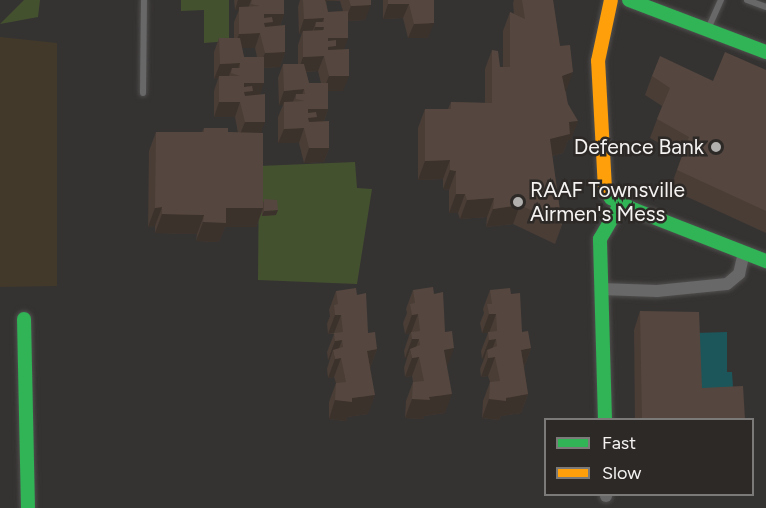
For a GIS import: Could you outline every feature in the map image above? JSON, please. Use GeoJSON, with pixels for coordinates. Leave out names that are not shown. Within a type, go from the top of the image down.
{"type":"FeatureCollection","features":[{"type":"Feature","properties":{"kind":"street"},"geometry":{"type":"LineString","coordinates":[[611,0],[598,61],[598,153],[602,185],[621,202],[635,210],[766,261]]}},
{"type":"Feature","properties":{"kind":"street"},"geometry":{"type":"LineString","coordinates":[[629,0],[766,52]]}},
{"type":"Feature","properties":{"kind":"street"},"geometry":{"type":"LineString","coordinates":[[604,418],[600,239],[621,202]]}},
{"type":"Feature","properties":{"kind":"street"},"geometry":{"type":"LineString","coordinates":[[601,290],[657,291],[727,284],[739,274],[744,253]]}},
{"type":"Feature","properties":{"kind":"street"},"geometry":{"type":"LineString","coordinates":[[24,319],[28,508]]}},
{"type":"Feature","properties":{"kind":"lane"},"geometry":{"type":"LineString","coordinates":[[143,93],[144,0]]}},
{"type":"Feature","properties":{"kind":"lane"},"geometry":{"type":"LineString","coordinates":[[708,30],[721,0]]}},
{"type":"Feature","properties":{"kind":"lane"},"geometry":{"type":"LineString","coordinates":[[747,0],[766,7]]}},
{"type":"Feature","properties":{"kind":"shaded area"},"geometry":{"type":"Polygon","coordinates":[[[0,37],[57,43],[57,286],[0,287],[0,37]]]}},
{"type":"Feature","properties":{"kind":"green space"},"geometry":{"type":"Polygon","coordinates":[[[24,0],[40,0],[38,17],[0,24],[24,0]]]}},
{"type":"Feature","properties":{"kind":"green space"},"geometry":{"type":"Polygon","coordinates":[[[181,0],[229,0],[229,41],[204,43],[204,10],[181,11],[181,0]]]}},
{"type":"Feature","properties":{"kind":"green space"},"geometry":{"type":"Polygon","coordinates":[[[355,162],[357,188],[372,189],[357,284],[258,280],[259,166],[355,162]]]}},
{"type":"Feature","properties":{"kind":"water"},"geometry":{"type":"Polygon","coordinates":[[[727,332],[727,372],[732,372],[733,387],[697,389],[696,333],[727,332]]]}},
{"type":"Feature","properties":{"kind":"building"},"geometry":{"type":"Polygon","coordinates":[[[252,0],[284,0],[284,14],[264,14],[264,18],[272,17],[273,22],[264,23],[265,27],[285,25],[285,52],[265,53],[260,33],[239,34],[239,7],[260,6],[251,4],[252,0]]]}},
{"type":"Feature","properties":{"kind":"building"},"geometry":{"type":"Polygon","coordinates":[[[303,0],[325,0],[328,12],[348,11],[348,38],[328,38],[328,41],[336,40],[336,46],[328,47],[328,50],[349,49],[349,76],[329,76],[324,56],[303,57],[303,31],[324,30],[324,27],[315,27],[316,22],[324,22],[324,18],[304,19],[303,0]]]}},
{"type":"Feature","properties":{"kind":"building"},"geometry":{"type":"Polygon","coordinates":[[[349,0],[371,0],[371,5],[351,6],[349,0]]]}},
{"type":"Feature","properties":{"kind":"building"},"geometry":{"type":"Polygon","coordinates":[[[388,0],[434,0],[434,23],[414,24],[409,4],[388,4],[388,0]]]}},
{"type":"Feature","properties":{"kind":"building"},"geometry":{"type":"Polygon","coordinates":[[[522,0],[553,0],[560,46],[570,45],[573,72],[562,76],[568,104],[578,121],[569,122],[570,134],[550,139],[562,225],[520,205],[493,209],[494,198],[467,200],[465,194],[456,194],[456,171],[450,170],[450,160],[425,161],[425,109],[451,109],[451,102],[492,103],[492,50],[498,51],[500,67],[510,67],[510,12],[525,19],[522,0]]]}},
{"type":"Feature","properties":{"kind":"building"},"geometry":{"type":"Polygon","coordinates":[[[219,38],[240,38],[244,57],[264,57],[264,83],[244,83],[244,87],[252,86],[253,91],[244,92],[245,96],[265,94],[265,122],[245,122],[240,102],[219,102],[219,76],[240,76],[231,73],[232,68],[240,68],[240,63],[220,64],[219,38]]]}},
{"type":"Feature","properties":{"kind":"building","name":"Defence Bank"},"geometry":{"type":"Polygon","coordinates":[[[725,52],[766,70],[766,211],[677,170],[689,137],[657,119],[670,88],[652,76],[660,56],[713,81],[725,52]]]}},
{"type":"Feature","properties":{"kind":"building"},"geometry":{"type":"Polygon","coordinates":[[[283,64],[304,64],[309,83],[328,83],[328,109],[308,109],[308,113],[316,112],[317,117],[308,118],[309,122],[329,121],[329,148],[309,148],[304,128],[284,129],[284,102],[305,101],[296,99],[296,94],[305,94],[304,89],[284,91],[283,64]]]}},
{"type":"Feature","properties":{"kind":"building"},"geometry":{"type":"Polygon","coordinates":[[[204,128],[228,128],[228,132],[263,133],[263,208],[226,208],[226,223],[203,222],[204,215],[162,214],[162,207],[155,208],[156,132],[204,132],[204,128]]]}},
{"type":"Feature","properties":{"kind":"building"},"geometry":{"type":"Polygon","coordinates":[[[264,199],[277,200],[278,210],[264,211],[264,199]]]}},
{"type":"Feature","properties":{"kind":"building"},"geometry":{"type":"Polygon","coordinates":[[[433,287],[434,294],[443,292],[445,332],[452,331],[454,348],[444,350],[452,394],[429,397],[430,400],[412,399],[413,382],[424,381],[419,357],[412,358],[410,349],[420,345],[419,339],[412,339],[411,332],[420,331],[418,314],[412,315],[410,304],[415,303],[413,290],[433,287]]]}},
{"type":"Feature","properties":{"kind":"building"},"geometry":{"type":"Polygon","coordinates":[[[356,288],[357,295],[366,293],[368,333],[375,332],[377,349],[367,351],[375,395],[352,398],[352,402],[335,400],[336,383],[346,382],[341,358],[335,359],[333,350],[343,347],[342,340],[335,341],[334,333],[343,332],[341,315],[335,315],[334,305],[338,304],[336,291],[356,288]]]}},
{"type":"Feature","properties":{"kind":"building"},"geometry":{"type":"Polygon","coordinates":[[[510,288],[511,294],[520,293],[522,332],[528,331],[531,348],[521,350],[528,394],[506,398],[506,401],[489,399],[490,382],[500,381],[495,357],[488,358],[487,350],[497,346],[496,339],[489,340],[488,332],[497,331],[496,314],[489,314],[487,304],[492,304],[490,290],[510,288]]]}},
{"type":"Feature","properties":{"kind":"building"},"geometry":{"type":"Polygon","coordinates":[[[640,311],[699,312],[702,388],[743,386],[745,418],[642,418],[640,311]]]}},
{"type":"Feature","properties":{"kind":"traffic: fast"},"geometry":{"type":"LineString","coordinates":[[629,0],[766,52]]}},
{"type":"Feature","properties":{"kind":"traffic: fast"},"geometry":{"type":"LineString","coordinates":[[605,189],[611,198],[635,210],[766,261]]}},
{"type":"Feature","properties":{"kind":"traffic: fast"},"geometry":{"type":"LineString","coordinates":[[605,418],[600,239],[621,203]]}},
{"type":"Feature","properties":{"kind":"traffic: fast"},"geometry":{"type":"LineString","coordinates":[[24,319],[28,508]]}},
{"type":"Feature","properties":{"kind":"traffic: slow"},"geometry":{"type":"LineString","coordinates":[[605,189],[598,61],[611,0]]}},
{"type":"Feature","properties":{"kind":"place","name":"Defence Bank"},"geometry":{"type":"Point","coordinates":[716,147]}},
{"type":"Feature","properties":{"kind":"place","name":"RAAF Townsville Airmen's Mess"},"geometry":{"type":"Point","coordinates":[518,202]}}]}
